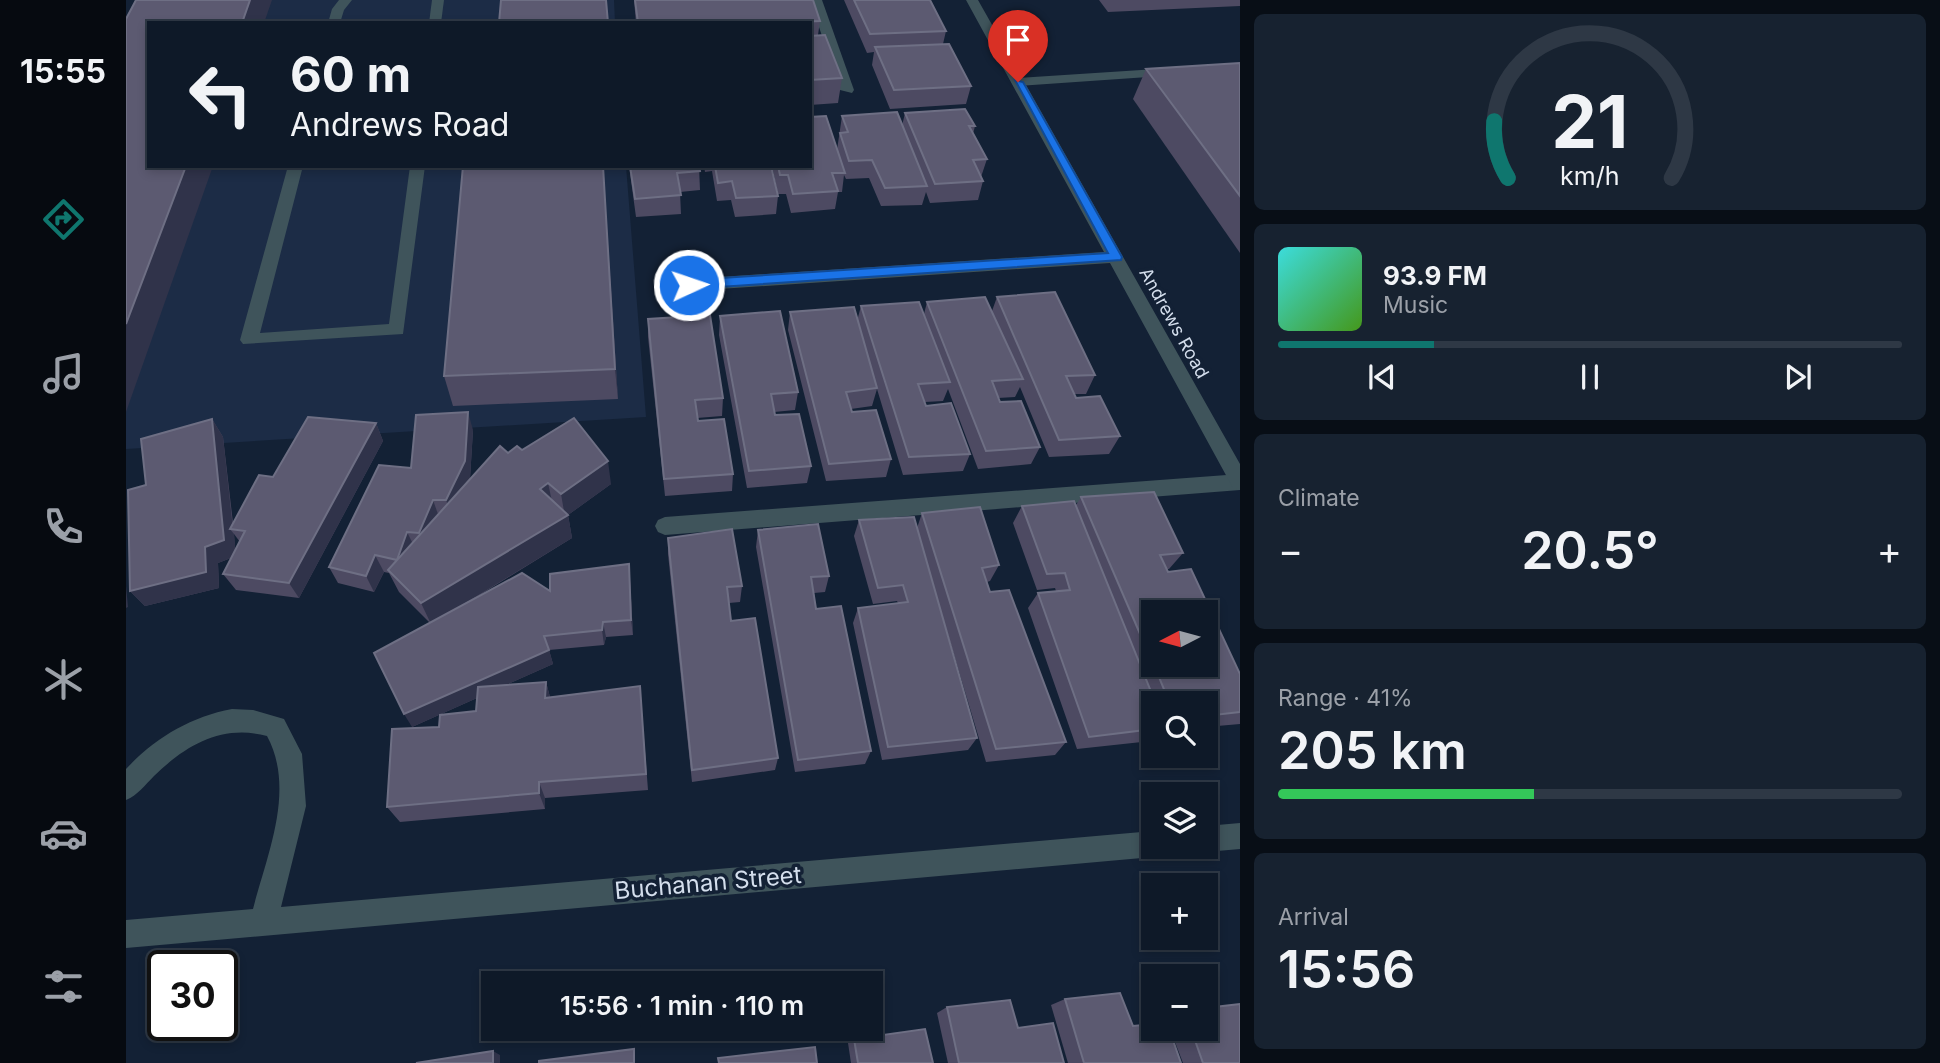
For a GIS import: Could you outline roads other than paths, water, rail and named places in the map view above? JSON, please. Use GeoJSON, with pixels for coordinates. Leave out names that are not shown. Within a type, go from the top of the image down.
{"type":"FeatureCollection","features":[{"type":"Feature","properties":{"kind":"street"},"geometry":{"type":"LineString","coordinates":[[335,21],[338,9],[346,0]]}},
{"type":"Feature","properties":{"kind":"street"},"geometry":{"type":"LineString","coordinates":[[435,21],[438,0]]}},
{"type":"Feature","properties":{"kind":"street"},"geometry":{"type":"LineString","coordinates":[[816,0],[828,52],[847,90]]}},
{"type":"Feature","properties":{"kind":"street","name":"Andrews Road"},"geometry":{"type":"LineString","coordinates":[[972,0],[1240,482]]}},
{"type":"Feature","properties":{"kind":"street"},"geometry":{"type":"LineString","coordinates":[[1018,82],[1188,71]]}},
{"type":"Feature","properties":{"kind":"street"},"geometry":{"type":"LineString","coordinates":[[295,168],[249,340],[397,330],[418,168]]}},
{"type":"Feature","properties":{"kind":"street"},"geometry":{"type":"LineString","coordinates":[[689,285],[1116,257]]}},
{"type":"Feature","properties":{"kind":"street"},"geometry":{"type":"LineString","coordinates":[[665,526],[1240,482]]}},
{"type":"Feature","properties":{"kind":"street"},"geometry":{"type":"LineString","coordinates":[[126,788],[182,735],[214,724],[253,718],[275,727],[289,754],[293,806],[263,923]]}},
{"type":"Feature","properties":{"kind":"street"},"geometry":{"type":"LineString","coordinates":[[1218,838],[1240,836]]}},
{"type":"Feature","properties":{"kind":"street","name":"Buchanan Street"},"geometry":{"type":"LineString","coordinates":[[126,934],[1141,845]]}}]}
